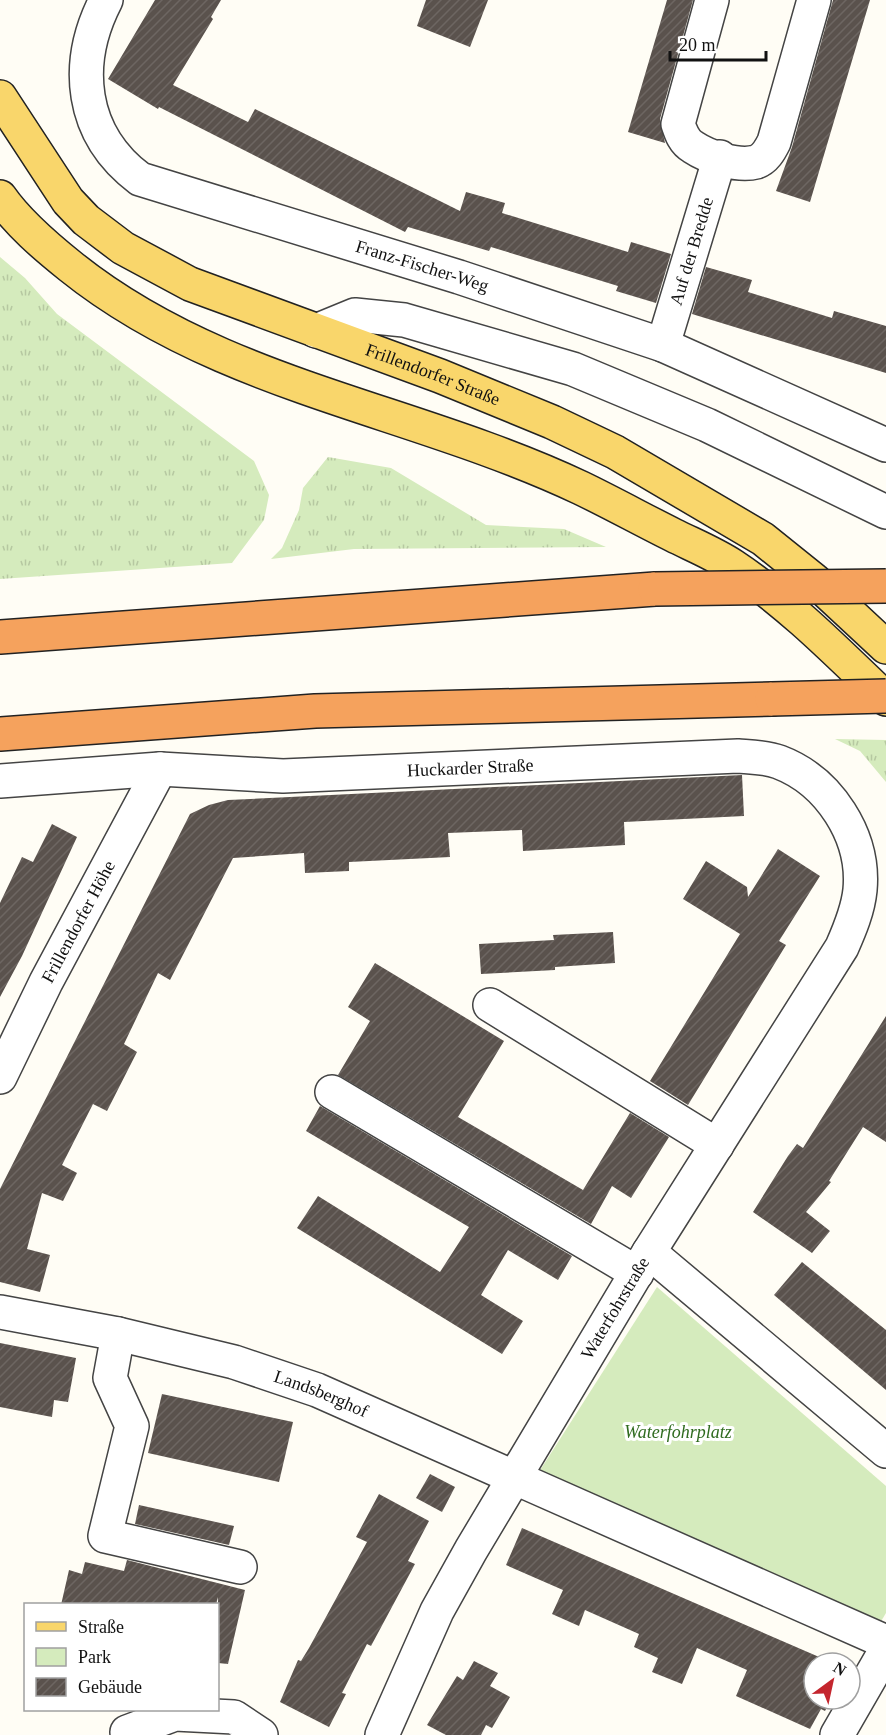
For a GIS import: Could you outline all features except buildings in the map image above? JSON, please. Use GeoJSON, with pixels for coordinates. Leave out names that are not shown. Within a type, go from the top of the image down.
{"type":"FeatureCollection","features":[{"type":"Feature","properties":{"kind":"highway"},"geometry":{"type":"LineString","coordinates":[[0,638],[655,589],[886,586]]}},
{"type":"Feature","properties":{"kind":"highway"},"geometry":{"type":"LineString","coordinates":[[0,734],[315,711],[886,697]]}},
{"type":"Feature","properties":{"kind":"main road","name":"Frillendorfer Straße"},"geometry":{"type":"LineString","coordinates":[[0,97],[68,201],[86,220],[123,248],[190,284],[440,376],[552,422],[635,464],[763,540],[814,580],[886,647]]}},
{"type":"Feature","properties":{"kind":"main road"},"geometry":{"type":"LineString","coordinates":[[2,205],[47,247],[95,286],[166,330],[227,359],[352,406],[478,448],[580,488],[731,565],[789,607],[886,697]]}},
{"type":"Feature","properties":{"kind":"street","name":"Franz-Fischer-Weg"},"geometry":{"type":"LineString","coordinates":[[106,0],[89,39],[86,58],[87,86],[92,115],[107,146],[140,179],[459,277],[663,345],[886,445]]}},
{"type":"Feature","properties":{"kind":"street"},"geometry":{"type":"LineString","coordinates":[[712,0],[678,124],[683,137],[693,147],[720,158],[749,162],[757,162],[768,153],[814,0]]}},
{"type":"Feature","properties":{"kind":"street","name":"Auf der Bredde"},"geometry":{"type":"LineString","coordinates":[[663,345],[720,158]]}},
{"type":"Feature","properties":{"kind":"street"},"geometry":{"type":"LineString","coordinates":[[316,331],[355,315],[404,320],[573,369],[707,425],[886,512]]}},
{"type":"Feature","properties":{"kind":"street","name":"Huckarder Straße"},"geometry":{"type":"LineString","coordinates":[[0,781],[160,769],[283,776],[738,756],[760,757],[779,762],[798,772],[816,785],[843,815],[857,858],[860,889]]}},
{"type":"Feature","properties":{"kind":"street","name":"Frillendorfer Höhe"},"geometry":{"type":"LineString","coordinates":[[0,1077],[46,982],[160,769]]}},
{"type":"Feature","properties":{"kind":"street","name":"Waterfohrstraße"},"geometry":{"type":"LineString","coordinates":[[382,1735],[437,1611],[514,1477],[643,1262],[842,947],[860,889]]}},
{"type":"Feature","properties":{"kind":"street"},"geometry":{"type":"LineString","coordinates":[[490,1005],[717,1145]]}},
{"type":"Feature","properties":{"kind":"street"},"geometry":{"type":"LineString","coordinates":[[332,1092],[643,1262],[886,1451]]}},
{"type":"Feature","properties":{"kind":"street","name":"Landsberghof"},"geometry":{"type":"LineString","coordinates":[[0,1312],[118,1334],[234,1362],[317,1390],[514,1477]]}},
{"type":"Feature","properties":{"kind":"street"},"geometry":{"type":"LineString","coordinates":[[118,1334],[110,1378],[132,1426],[105,1536],[240,1567]]}},
{"type":"Feature","properties":{"kind":"street"},"geometry":{"type":"LineString","coordinates":[[514,1477],[886,1642]]}},
{"type":"Feature","properties":{"kind":"street"},"geometry":{"type":"LineString","coordinates":[[837,1735],[886,1650]]}},
{"type":"Feature","properties":{"kind":"street"},"geometry":{"type":"LineString","coordinates":[[127,1732],[176,1714],[234,1717],[261,1735]]}},
{"type":"Feature","properties":{"kind":"green space"},"geometry":{"type":"Polygon","coordinates":[[[0,257],[25,278],[57,314],[254,461],[269,495],[264,520],[232,563],[0,579],[0,257]]]}},
{"type":"Feature","properties":{"kind":"green space"},"geometry":{"type":"Polygon","coordinates":[[[328,457],[391,468],[486,525],[564,529],[606,547],[354,549],[271,559],[282,548],[299,510],[303,488],[328,457]]]}},
{"type":"Feature","properties":{"kind":"green space"},"geometry":{"type":"Polygon","coordinates":[[[835,739],[886,740],[886,782],[860,751],[835,739]]]}},
{"type":"Feature","properties":{"kind":"green space","name":"Waterfohrplatz"},"geometry":{"type":"Polygon","coordinates":[[[657,1287],[886,1486],[886,1613],[877,1628],[537,1475],[657,1287]]]}}]}
